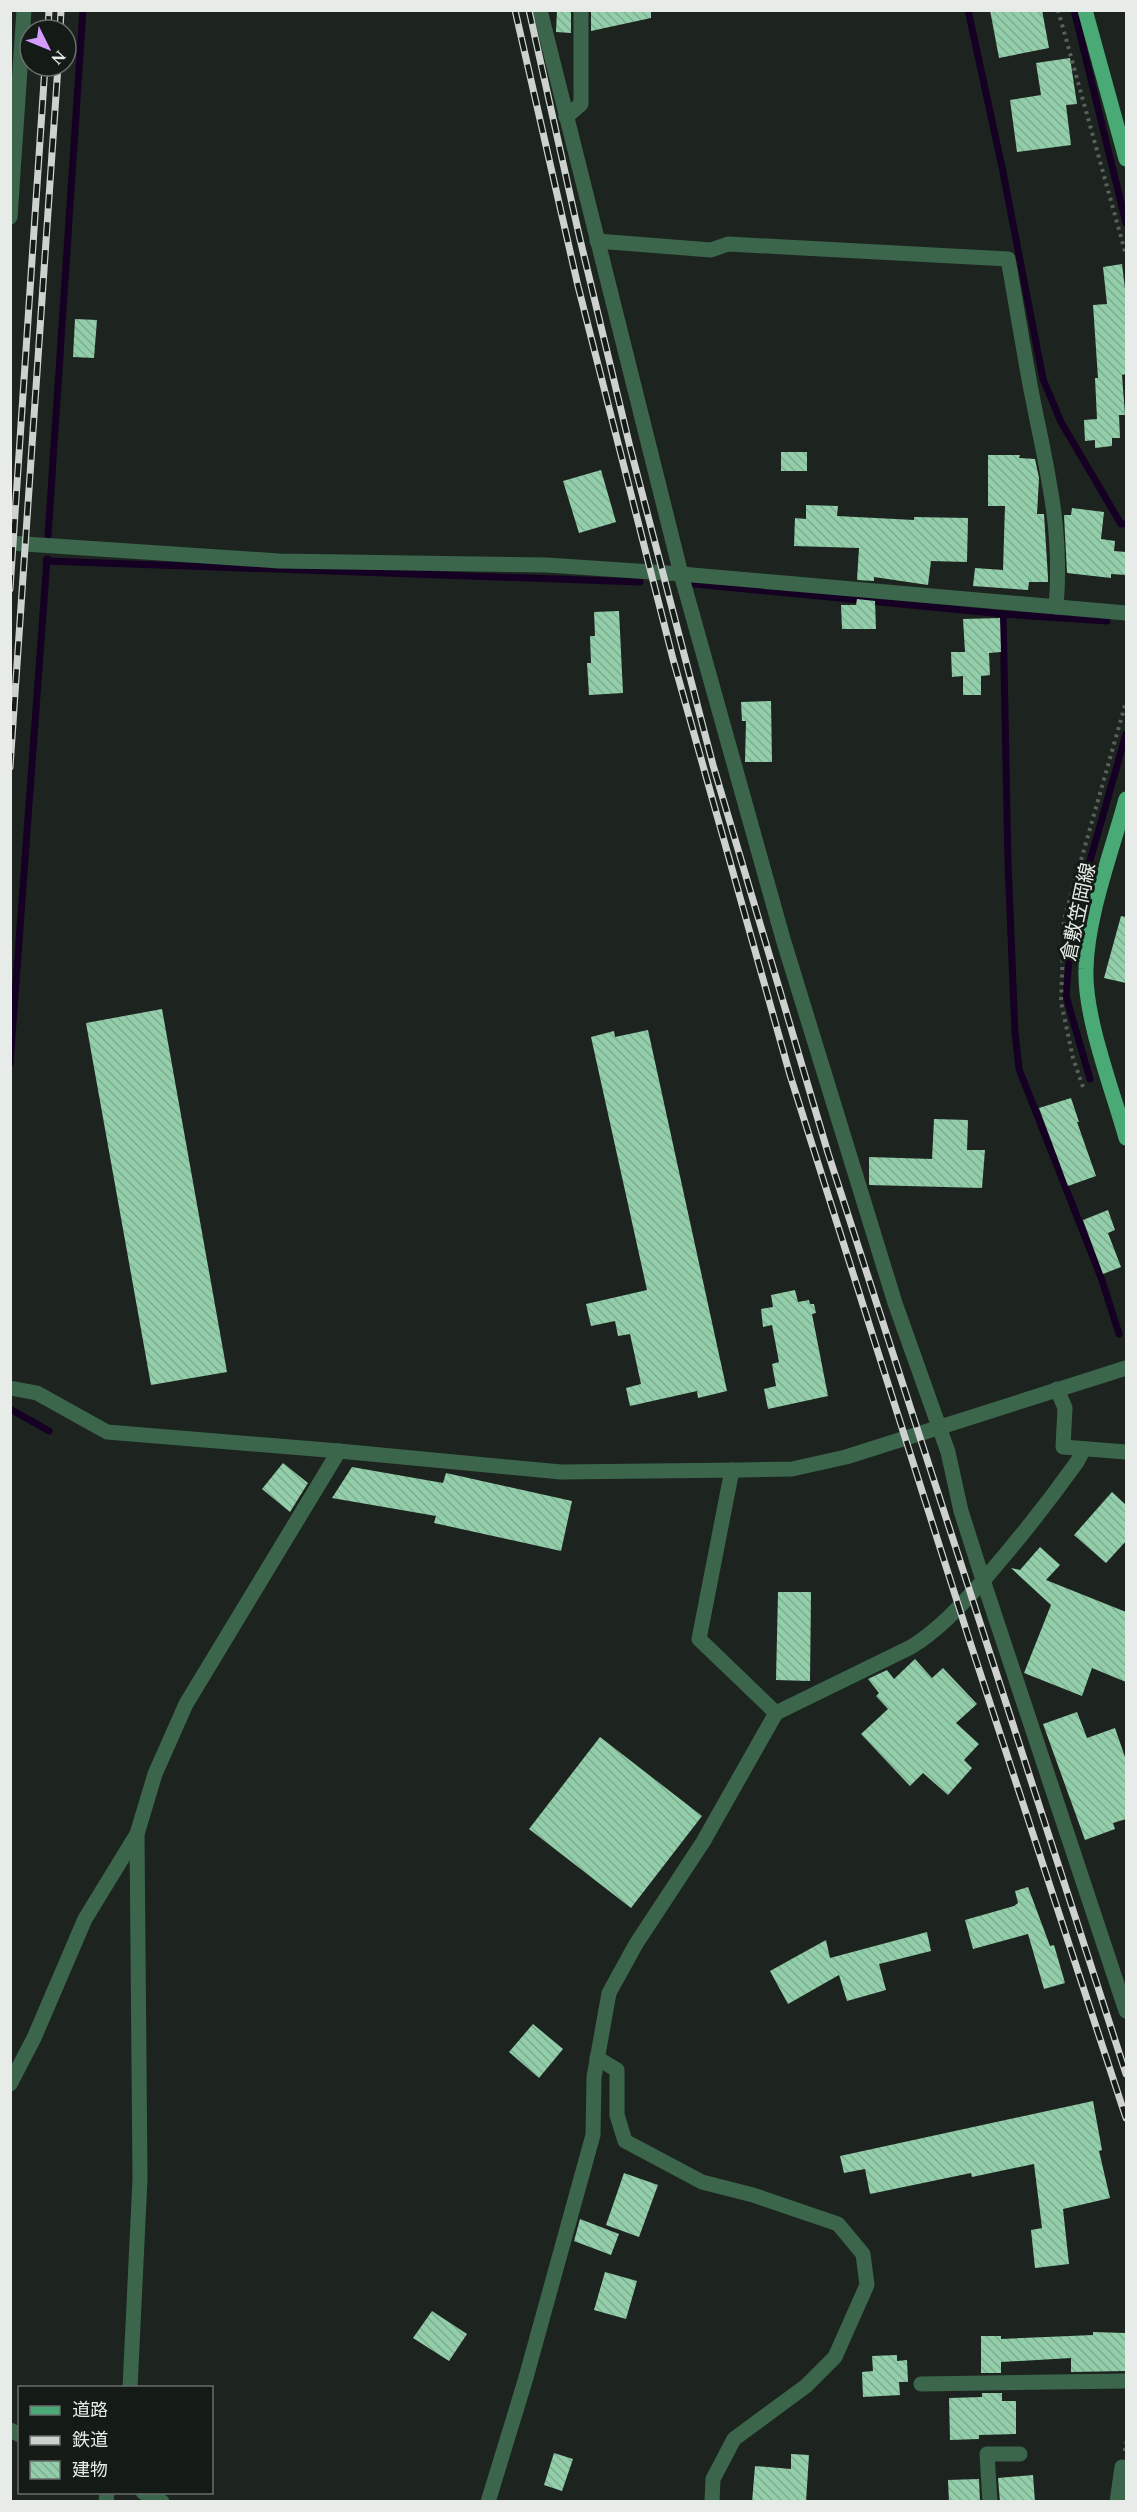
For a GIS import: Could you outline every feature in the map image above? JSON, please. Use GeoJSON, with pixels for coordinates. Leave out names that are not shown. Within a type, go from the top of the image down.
{"type":"FeatureCollection","features":[{"type":"Feature","properties":{"kind":"main road"},"geometry":{"type":"LineString","coordinates":[[1085,10],[1126,159]]}},
{"type":"Feature","properties":{"kind":"main road","name":"倉敷笠岡線"},"geometry":{"type":"LineString","coordinates":[[1126,799],[1093,918],[1085,969],[1092,1019],[1126,1138]]}},
{"type":"Feature","properties":{"kind":"street"},"geometry":{"type":"LineString","coordinates":[[10,217],[24,10]]}},
{"type":"Feature","properties":{"kind":"street"},"geometry":{"type":"LineString","coordinates":[[540,10],[681,574],[786,950],[895,1303],[940,1427],[961,1511],[983,1580],[1126,2012]]}},
{"type":"Feature","properties":{"kind":"street"},"geometry":{"type":"LineString","coordinates":[[566,117],[581,104],[581,10]]}},
{"type":"Feature","properties":{"kind":"street"},"geometry":{"type":"LineString","coordinates":[[597,241],[711,249],[728,244],[1008,259],[1031,390],[1052,487],[1059,576],[1056,607]]}},
{"type":"Feature","properties":{"kind":"street"},"geometry":{"type":"LineString","coordinates":[[10,543],[279,561],[547,565],[681,574],[1126,614]]}},
{"type":"Feature","properties":{"kind":"street"},"geometry":{"type":"LineString","coordinates":[[10,1388],[37,1393],[107,1432],[339,1450],[561,1472],[792,1469],[846,1457],[1126,1368]]}},
{"type":"Feature","properties":{"kind":"street"},"geometry":{"type":"LineString","coordinates":[[1057,1389],[1065,1408],[1063,1447],[1126,1452]]}},
{"type":"Feature","properties":{"kind":"street"},"geometry":{"type":"LineString","coordinates":[[488,2502],[525,2380],[593,2135],[594,2077],[609,1993],[636,1944],[703,1842],[776,1713],[911,1647],[947,1621],[1046,1505],[1084,1449]]}},
{"type":"Feature","properties":{"kind":"street"},"geometry":{"type":"LineString","coordinates":[[10,2084],[34,2038],[85,1919],[137,1833],[155,1774],[186,1704],[339,1450]]}},
{"type":"Feature","properties":{"kind":"street"},"geometry":{"type":"LineString","coordinates":[[732,1470],[699,1639],[776,1713]]}},
{"type":"Feature","properties":{"kind":"street"},"geometry":{"type":"LineString","coordinates":[[130,2386],[140,2179],[137,1833]]}},
{"type":"Feature","properties":{"kind":"street"},"geometry":{"type":"LineString","coordinates":[[597,2058],[617,2070],[617,2115],[625,2141],[702,2182],[753,2194],[838,2224],[863,2254],[867,2285],[835,2357],[806,2386],[734,2439],[713,2479],[712,2502]]}},
{"type":"Feature","properties":{"kind":"street"},"geometry":{"type":"LineString","coordinates":[[921,2384],[1126,2381]]}},
{"type":"Feature","properties":{"kind":"street"},"geometry":{"type":"LineString","coordinates":[[990,2502],[987,2454],[1020,2454]]}},
{"type":"Feature","properties":{"kind":"street"},"geometry":{"type":"LineString","coordinates":[[1117,2502],[1122,2467]]}},
{"type":"Feature","properties":{"kind":"street"},"geometry":{"type":"LineString","coordinates":[[145,2494],[162,2502]]}},
{"type":"Feature","properties":{"kind":"path"},"geometry":{"type":"LineString","coordinates":[[1058,10],[1126,255]]}},
{"type":"Feature","properties":{"kind":"building"},"geometry":{"type":"Polygon","coordinates":[[[557,10],[571,10],[571,33],[556,32],[557,10]]]}},
{"type":"Feature","properties":{"kind":"building"},"geometry":{"type":"Polygon","coordinates":[[[591,10],[651,10],[651,18],[591,31],[591,10]]]}},
{"type":"Feature","properties":{"kind":"building"},"geometry":{"type":"Polygon","coordinates":[[[990,10],[1042,10],[1049,48],[999,58],[990,10]]]}},
{"type":"Feature","properties":{"kind":"building"},"geometry":{"type":"Polygon","coordinates":[[[1070,58],[1077,104],[1066,105],[1071,145],[1017,152],[1010,100],[1041,95],[1036,63],[1070,58]]]}},
{"type":"Feature","properties":{"kind":"building"},"geometry":{"type":"Polygon","coordinates":[[[1122,264],[1126,297],[1126,374],[1122,375],[1125,415],[1119,415],[1120,438],[1112,438],[1112,446],[1095,448],[1095,440],[1085,441],[1084,420],[1097,419],[1095,378],[1098,378],[1093,305],[1107,304],[1103,267],[1122,264]]]}},
{"type":"Feature","properties":{"kind":"building"},"geometry":{"type":"Polygon","coordinates":[[[75,319],[97,320],[94,358],[73,357],[75,319]]]}},
{"type":"Feature","properties":{"kind":"building"},"geometry":{"type":"Polygon","coordinates":[[[781,452],[807,452],[807,471],[781,471],[781,452]]]}},
{"type":"Feature","properties":{"kind":"building"},"geometry":{"type":"Polygon","coordinates":[[[988,455],[1020,455],[1019,458],[1035,459],[1039,478],[1037,514],[1044,514],[1048,582],[1029,582],[1028,590],[973,586],[975,568],[1003,570],[1005,506],[988,506],[988,455]]]}},
{"type":"Feature","properties":{"kind":"building"},"geometry":{"type":"Polygon","coordinates":[[[601,470],[616,522],[579,533],[563,481],[601,470]]]}},
{"type":"Feature","properties":{"kind":"building"},"geometry":{"type":"Polygon","coordinates":[[[806,505],[838,506],[837,516],[914,520],[914,517],[968,518],[967,562],[931,561],[928,585],[874,577],[874,581],[857,580],[859,548],[794,546],[795,518],[806,519],[806,505]]]}},
{"type":"Feature","properties":{"kind":"building"},"geometry":{"type":"Polygon","coordinates":[[[1072,508],[1104,512],[1101,539],[1115,541],[1114,551],[1126,552],[1126,575],[1111,574],[1111,578],[1067,573],[1064,515],[1071,515],[1072,508]]]}},
{"type":"Feature","properties":{"kind":"building"},"geometry":{"type":"Polygon","coordinates":[[[857,599],[875,601],[876,629],[842,629],[841,605],[856,605],[857,599]]]}},
{"type":"Feature","properties":{"kind":"building"},"geometry":{"type":"Polygon","coordinates":[[[619,611],[623,693],[589,695],[587,663],[591,663],[590,636],[595,636],[594,612],[619,611]]]}},
{"type":"Feature","properties":{"kind":"building"},"geometry":{"type":"Polygon","coordinates":[[[1000,618],[1001,652],[989,653],[990,675],[981,676],[981,695],[963,695],[963,676],[952,677],[951,652],[965,652],[963,619],[1000,618]]]}},
{"type":"Feature","properties":{"kind":"building"},"geometry":{"type":"Polygon","coordinates":[[[771,701],[772,762],[745,762],[746,721],[742,721],[741,702],[771,701]]]}},
{"type":"Feature","properties":{"kind":"building"},"geometry":{"type":"Polygon","coordinates":[[[1121,916],[1126,917],[1126,983],[1104,978],[1121,916]]]}},
{"type":"Feature","properties":{"kind":"building"},"geometry":{"type":"Polygon","coordinates":[[[162,1009],[227,1372],[151,1385],[86,1023],[162,1009]]]}},
{"type":"Feature","properties":{"kind":"building"},"geometry":{"type":"Polygon","coordinates":[[[648,1030],[727,1391],[698,1398],[697,1391],[630,1406],[626,1388],[641,1384],[630,1334],[618,1336],[615,1321],[591,1326],[586,1304],[647,1290],[591,1037],[614,1031],[615,1037],[648,1030]]]}},
{"type":"Feature","properties":{"kind":"building"},"geometry":{"type":"Polygon","coordinates":[[[1071,1098],[1096,1176],[1068,1186],[1039,1108],[1071,1098]]]}},
{"type":"Feature","properties":{"kind":"building"},"geometry":{"type":"Polygon","coordinates":[[[934,1119],[968,1120],[967,1150],[985,1150],[982,1188],[869,1185],[869,1157],[932,1159],[934,1119]]]}},
{"type":"Feature","properties":{"kind":"building"},"geometry":{"type":"Polygon","coordinates":[[[1108,1210],[1115,1230],[1108,1233],[1121,1267],[1103,1274],[1083,1220],[1108,1210]]]}},
{"type":"Feature","properties":{"kind":"building"},"geometry":{"type":"Polygon","coordinates":[[[795,1290],[798,1302],[809,1300],[810,1304],[814,1304],[816,1313],[812,1314],[828,1396],[768,1409],[764,1389],[776,1386],[772,1364],[779,1362],[772,1325],[763,1327],[761,1309],[773,1307],[771,1295],[795,1290]]]}},
{"type":"Feature","properties":{"kind":"building"},"geometry":{"type":"Polygon","coordinates":[[[283,1463],[308,1483],[290,1512],[262,1489],[283,1463]]]}},
{"type":"Feature","properties":{"kind":"building"},"geometry":{"type":"Polygon","coordinates":[[[352,1467],[443,1483],[446,1473],[572,1501],[561,1551],[434,1523],[436,1516],[332,1498],[352,1467]]]}},
{"type":"Feature","properties":{"kind":"building"},"geometry":{"type":"Polygon","coordinates":[[[1112,1492],[1126,1505],[1126,1541],[1106,1563],[1074,1535],[1112,1492]]]}},
{"type":"Feature","properties":{"kind":"building"},"geometry":{"type":"Polygon","coordinates":[[[1040,1547],[1060,1565],[1046,1580],[1126,1612],[1126,1682],[1092,1668],[1082,1696],[1024,1673],[1051,1605],[1011,1568],[1020,1570],[1040,1547]]]}},
{"type":"Feature","properties":{"kind":"building"},"geometry":{"type":"Polygon","coordinates":[[[778,1592],[811,1592],[810,1681],[776,1680],[778,1592]]]}},
{"type":"Feature","properties":{"kind":"building"},"geometry":{"type":"Polygon","coordinates":[[[915,1659],[932,1678],[943,1668],[977,1704],[956,1723],[979,1744],[964,1760],[972,1768],[948,1795],[923,1773],[910,1786],[861,1734],[888,1709],[876,1696],[879,1693],[868,1679],[887,1670],[894,1679],[915,1659]]]}},
{"type":"Feature","properties":{"kind":"building"},"geometry":{"type":"Polygon","coordinates":[[[1077,1712],[1087,1738],[1115,1728],[1126,1760],[1126,1819],[1113,1823],[1115,1829],[1085,1840],[1043,1724],[1077,1712]]]}},
{"type":"Feature","properties":{"kind":"building"},"geometry":{"type":"Polygon","coordinates":[[[600,1737],[702,1816],[631,1908],[529,1829],[600,1737]]]}},
{"type":"Feature","properties":{"kind":"building"},"geometry":{"type":"Polygon","coordinates":[[[1028,1887],[1050,1946],[1054,1945],[1065,1983],[1044,1989],[1028,1934],[973,1949],[965,1920],[1014,1906],[1018,1903],[1015,1891],[1028,1887]]]}},
{"type":"Feature","properties":{"kind":"building"},"geometry":{"type":"Polygon","coordinates":[[[927,1932],[931,1951],[879,1964],[886,1990],[847,2001],[839,1975],[788,2004],[770,1971],[826,1940],[830,1958],[927,1932]]]}},
{"type":"Feature","properties":{"kind":"building"},"geometry":{"type":"Polygon","coordinates":[[[533,2024],[563,2049],[539,2078],[509,2052],[533,2024]]]}},
{"type":"Feature","properties":{"kind":"building"},"geometry":{"type":"Polygon","coordinates":[[[1093,2101],[1102,2150],[1099,2151],[1110,2198],[1063,2209],[1069,2264],[1035,2268],[1031,2230],[1042,2228],[1034,2164],[972,2177],[971,2173],[870,2194],[865,2169],[844,2173],[840,2156],[1093,2101]]]}},
{"type":"Feature","properties":{"kind":"building"},"geometry":{"type":"Polygon","coordinates":[[[624,2173],[658,2185],[639,2237],[606,2225],[624,2173]]]}},
{"type":"Feature","properties":{"kind":"building"},"geometry":{"type":"Polygon","coordinates":[[[580,2219],[619,2234],[611,2255],[574,2241],[580,2219]]]}},
{"type":"Feature","properties":{"kind":"building"},"geometry":{"type":"Polygon","coordinates":[[[605,2272],[637,2281],[626,2319],[594,2310],[605,2272]]]}},
{"type":"Feature","properties":{"kind":"building"},"geometry":{"type":"Polygon","coordinates":[[[432,2311],[467,2334],[449,2361],[413,2338],[432,2311]]]}},
{"type":"Feature","properties":{"kind":"building"},"geometry":{"type":"Polygon","coordinates":[[[1093,2332],[1126,2333],[1126,2371],[1071,2372],[1071,2358],[1001,2362],[1001,2373],[981,2373],[981,2336],[1001,2336],[1001,2339],[1093,2335],[1093,2332]]]}},
{"type":"Feature","properties":{"kind":"building"},"geometry":{"type":"Polygon","coordinates":[[[897,2355],[897,2361],[907,2360],[908,2382],[899,2382],[900,2395],[863,2397],[862,2372],[873,2371],[872,2356],[897,2355]]]}},
{"type":"Feature","properties":{"kind":"building"},"geometry":{"type":"Polygon","coordinates":[[[982,2393],[1002,2393],[1002,2401],[1016,2401],[1016,2434],[979,2435],[979,2439],[950,2440],[949,2398],[982,2397],[982,2393]]]}},
{"type":"Feature","properties":{"kind":"building"},"geometry":{"type":"Polygon","coordinates":[[[554,2453],[573,2459],[562,2491],[544,2485],[554,2453]]]}},
{"type":"Feature","properties":{"kind":"building"},"geometry":{"type":"Polygon","coordinates":[[[791,2454],[809,2455],[806,2502],[752,2502],[755,2466],[791,2469],[791,2454]]]}},
{"type":"Feature","properties":{"kind":"building"},"geometry":{"type":"Polygon","coordinates":[[[1033,2475],[1035,2502],[1000,2502],[998,2478],[1033,2475]]]}},
{"type":"Feature","properties":{"kind":"building"},"geometry":{"type":"Polygon","coordinates":[[[979,2479],[980,2502],[949,2502],[948,2480],[979,2479]]]}},
{"type":"Feature","properties":{"kind":"waterway"},"geometry":{"type":"LineString","coordinates":[[48,536],[83,10]]}},
{"type":"Feature","properties":{"kind":"waterway"},"geometry":{"type":"LineString","coordinates":[[968,10],[1002,167],[1043,379],[1061,422],[1121,524],[1126,524]]}},
{"type":"Feature","properties":{"kind":"waterway"},"geometry":{"type":"LineString","coordinates":[[1074,10],[1126,223]]}},
{"type":"Feature","properties":{"kind":"waterway"},"geometry":{"type":"LineString","coordinates":[[10,1064],[47,559]]}},
{"type":"Feature","properties":{"kind":"waterway"},"geometry":{"type":"LineString","coordinates":[[46,561],[640,582]]}},
{"type":"Feature","properties":{"kind":"waterway"},"geometry":{"type":"LineString","coordinates":[[694,584],[1003,614],[1107,621]]}},
{"type":"Feature","properties":{"kind":"waterway"},"geometry":{"type":"LineString","coordinates":[[1003,614],[1008,863],[1015,1033],[1019,1069],[1102,1280],[1119,1334]]}},
{"type":"Feature","properties":{"kind":"waterway"},"geometry":{"type":"LineString","coordinates":[[1090,1079],[1066,996],[1072,924],[1126,734]]}},
{"type":"Feature","properties":{"kind":"waterway"},"geometry":{"type":"LineString","coordinates":[[10,1409],[49,1431]]}},
{"type":"Feature","properties":{"kind":"railway"},"geometry":{"type":"LineString","coordinates":[[49,10],[49,18]]}},
{"type":"Feature","properties":{"kind":"railway"},"geometry":{"type":"LineString","coordinates":[[61,10],[61,18]]}},
{"type":"Feature","properties":{"kind":"railway"},"geometry":{"type":"LineString","coordinates":[[515,10],[578,286],[673,659],[790,1075],[970,1642],[1126,2118]]}},
{"type":"Feature","properties":{"kind":"railway"},"geometry":{"type":"LineString","coordinates":[[529,10],[579,235],[630,447],[713,765],[828,1153],[1126,2074]]}},
{"type":"Feature","properties":{"kind":"railway"},"geometry":{"type":"LineString","coordinates":[[10,589],[44,78]]}},
{"type":"Feature","properties":{"kind":"railway"},"geometry":{"type":"LineString","coordinates":[[10,767],[57,78]]}}]}
